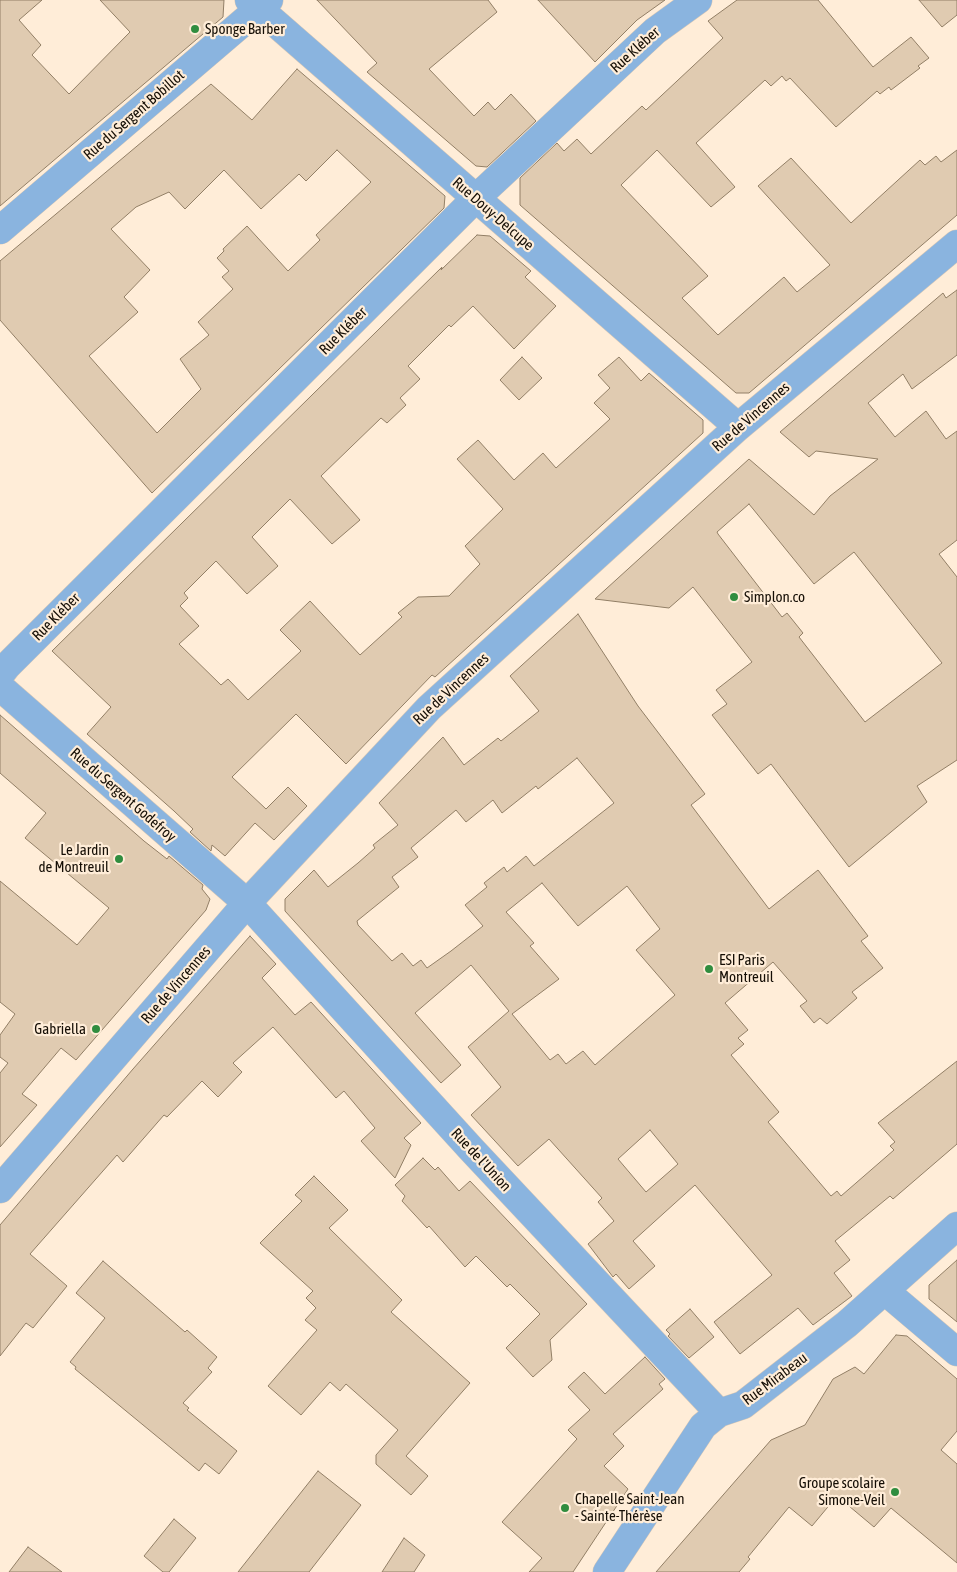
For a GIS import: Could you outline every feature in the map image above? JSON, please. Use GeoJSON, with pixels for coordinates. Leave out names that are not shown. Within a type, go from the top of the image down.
{"type":"FeatureCollection","features":[{"type":"Feature","properties":{"kind":"street","name":"Rue Kléber"},"geometry":{"type":"LineString","coordinates":[[0,676],[6,666],[476,199],[655,31],[698,0]]}},
{"type":"Feature","properties":{"kind":"street","name":"Rue Douy-Delcupe"},"geometry":{"type":"LineString","coordinates":[[259,3],[476,199],[738,426]]}},
{"type":"Feature","properties":{"kind":"street","name":"Rue du Sergent Bobillot"},"geometry":{"type":"LineString","coordinates":[[0,230],[259,3]]}},
{"type":"Feature","properties":{"kind":"street","name":"Rue de Vincennes"},"geometry":{"type":"LineString","coordinates":[[0,1189],[247,903],[429,708],[738,426],[957,244]]}},
{"type":"Feature","properties":{"kind":"street","name":"Rue du Sergent Godefroy"},"geometry":{"type":"LineString","coordinates":[[0,687],[247,903]]}},
{"type":"Feature","properties":{"kind":"street","name":"Rue de l'Union"},"geometry":{"type":"LineString","coordinates":[[247,903],[472,1150],[719,1413]]}},
{"type":"Feature","properties":{"kind":"street","name":"Rue Mirabeau"},"geometry":{"type":"LineString","coordinates":[[607,1572],[703,1426],[719,1413],[743,1405],[885,1291],[957,1226]]}},
{"type":"Feature","properties":{"kind":"street"},"geometry":{"type":"LineString","coordinates":[[885,1291],[957,1352]]}},
{"type":"Feature","properties":{"kind":"building"},"geometry":{"type":"Polygon","coordinates":[[[0,0],[42,0],[19,20],[41,45],[32,55],[69,94],[130,32],[100,0],[224,0],[223,17],[0,206],[0,0]]]}},
{"type":"Feature","properties":{"kind":"building"},"geometry":{"type":"Polygon","coordinates":[[[317,0],[488,0],[497,12],[429,69],[474,116],[488,102],[495,110],[511,94],[536,121],[487,167],[476,166],[367,72],[377,63],[317,0]]]}},
{"type":"Feature","properties":{"kind":"building"},"geometry":{"type":"Polygon","coordinates":[[[538,0],[665,0],[637,20],[595,62],[538,0]]]}},
{"type":"Feature","properties":{"kind":"building"},"geometry":{"type":"Polygon","coordinates":[[[737,0],[818,0],[873,67],[911,37],[929,58],[918,66],[920,68],[891,90],[889,87],[880,94],[877,91],[836,127],[790,78],[786,81],[782,76],[771,86],[765,80],[696,143],[735,187],[711,207],[657,150],[621,185],[708,276],[682,298],[718,335],[784,277],[797,292],[830,265],[758,186],[791,158],[851,223],[920,160],[925,165],[936,156],[941,162],[957,150],[957,215],[749,393],[736,393],[520,205],[520,178],[557,143],[564,151],[577,139],[591,154],[642,106],[646,110],[723,38],[708,21],[737,0]]]}},
{"type":"Feature","properties":{"kind":"building"},"geometry":{"type":"Polygon","coordinates":[[[919,0],[957,0],[957,15],[942,27],[919,0]]]}},
{"type":"Feature","properties":{"kind":"building"},"geometry":{"type":"Polygon","coordinates":[[[297,69],[445,196],[444,208],[152,493],[0,320],[0,261],[211,84],[252,120],[297,69]],[[337,150],[306,181],[299,174],[261,209],[224,170],[185,209],[169,192],[136,207],[111,229],[150,270],[124,297],[138,312],[89,356],[157,433],[201,389],[180,359],[209,335],[198,322],[233,289],[222,277],[229,271],[217,258],[224,251],[223,249],[247,226],[288,271],[320,240],[316,235],[371,182],[337,150]]]}},
{"type":"Feature","properties":{"kind":"building"},"geometry":{"type":"Polygon","coordinates":[[[477,235],[490,236],[531,271],[525,277],[556,306],[514,349],[473,306],[451,327],[449,325],[408,366],[420,379],[400,398],[406,405],[387,423],[381,418],[321,476],[360,520],[332,544],[290,499],[252,537],[278,566],[247,594],[216,561],[184,593],[188,598],[180,606],[199,626],[179,644],[221,685],[228,679],[248,700],[301,651],[280,630],[310,601],[360,655],[402,617],[398,613],[418,597],[449,596],[480,564],[465,546],[503,509],[457,459],[478,440],[514,480],[543,453],[556,468],[610,419],[594,403],[610,388],[598,375],[619,357],[641,381],[649,373],[703,420],[703,433],[435,677],[432,675],[346,764],[296,714],[232,777],[266,809],[288,787],[307,806],[274,840],[255,823],[225,856],[212,845],[211,851],[190,832],[193,829],[174,811],[87,734],[111,707],[52,651],[442,267],[441,270],[477,235]]]}},
{"type":"Feature","properties":{"kind":"building"},"geometry":{"type":"Polygon","coordinates":[[[957,290],[957,355],[912,389],[903,374],[868,403],[895,437],[926,411],[946,439],[957,431],[957,540],[939,554],[957,577],[957,760],[917,786],[927,802],[849,867],[771,764],[758,774],[712,715],[727,704],[716,690],[752,662],[693,587],[669,608],[595,599],[749,459],[814,515],[830,496],[878,459],[816,451],[809,457],[780,432],[943,293],[946,298],[957,290]],[[749,504],[717,532],[782,617],[787,613],[803,633],[799,637],[865,722],[942,663],[854,552],[814,584],[749,504]]]}},
{"type":"Feature","properties":{"kind":"building"},"geometry":{"type":"Polygon","coordinates":[[[522,357],[542,378],[519,400],[500,380],[522,357]]]}},
{"type":"Feature","properties":{"kind":"building"},"geometry":{"type":"Polygon","coordinates":[[[578,614],[638,706],[705,794],[691,805],[769,909],[818,870],[868,936],[861,941],[883,968],[852,992],[857,998],[827,1024],[820,1018],[814,1023],[800,1006],[807,1001],[773,962],[725,1003],[748,1030],[738,1038],[744,1044],[731,1055],[779,1112],[768,1122],[831,1196],[837,1191],[841,1196],[894,1150],[890,1146],[895,1142],[878,1123],[957,1061],[957,1144],[893,1199],[890,1196],[835,1241],[850,1260],[834,1273],[852,1296],[813,1325],[798,1308],[740,1354],[714,1322],[772,1275],[695,1185],[633,1241],[655,1266],[629,1289],[616,1274],[613,1277],[588,1244],[614,1221],[598,1202],[602,1198],[549,1139],[518,1166],[471,1115],[501,1087],[468,1047],[509,1011],[471,965],[415,1013],[461,1065],[441,1083],[285,911],[285,899],[314,870],[328,887],[375,848],[373,845],[398,825],[379,803],[443,737],[464,765],[498,738],[501,741],[539,711],[510,676],[578,614]],[[577,758],[538,789],[536,786],[502,813],[493,800],[466,822],[456,810],[411,848],[418,857],[392,877],[399,887],[357,921],[358,925],[392,961],[402,953],[413,966],[421,960],[427,968],[451,951],[483,926],[465,905],[487,887],[484,883],[504,867],[507,872],[526,856],[534,866],[614,803],[577,758]],[[542,883],[506,912],[534,943],[530,946],[559,979],[512,1014],[550,1060],[558,1054],[566,1064],[583,1051],[595,1065],[675,995],[636,950],[660,929],[627,886],[578,926],[542,883]],[[650,1130],[618,1159],[646,1192],[678,1164],[650,1130]]]}},
{"type":"Feature","properties":{"kind":"building"},"geometry":{"type":"Polygon","coordinates":[[[0,715],[144,841],[167,859],[169,856],[203,885],[202,889],[210,899],[206,910],[76,1060],[61,1048],[22,1094],[37,1105],[0,1147],[0,1073],[8,1063],[0,1057],[0,1035],[15,1014],[0,1002],[0,881],[77,945],[109,908],[25,838],[46,813],[0,773],[0,715]]]}},
{"type":"Feature","properties":{"kind":"building"},"geometry":{"type":"Polygon","coordinates":[[[250,936],[276,964],[262,978],[295,1015],[311,1002],[421,1123],[404,1138],[411,1145],[395,1178],[361,1141],[375,1128],[344,1091],[336,1098],[273,1027],[233,1063],[242,1072],[218,1097],[202,1081],[167,1117],[164,1115],[123,1162],[117,1155],[30,1254],[67,1286],[33,1328],[26,1323],[0,1356],[0,1225],[250,936]]]}},
{"type":"Feature","properties":{"kind":"building"},"geometry":{"type":"Polygon","coordinates":[[[423,1158],[435,1170],[438,1167],[459,1191],[470,1181],[587,1304],[550,1340],[552,1360],[533,1377],[506,1348],[540,1314],[510,1284],[507,1287],[476,1256],[465,1267],[429,1226],[427,1228],[402,1201],[405,1196],[395,1185],[423,1158]]]}},
{"type":"Feature","properties":{"kind":"building"},"geometry":{"type":"Polygon","coordinates":[[[314,1176],[348,1210],[329,1228],[402,1300],[391,1312],[470,1383],[406,1456],[428,1476],[411,1495],[376,1464],[376,1455],[398,1430],[346,1384],[340,1391],[330,1382],[301,1415],[268,1386],[317,1330],[305,1320],[316,1308],[306,1298],[313,1291],[260,1243],[302,1201],[295,1195],[314,1176]]]}},
{"type":"Feature","properties":{"kind":"building"},"geometry":{"type":"Polygon","coordinates":[[[957,1260],[957,1322],[929,1299],[929,1285],[957,1260]]]}},
{"type":"Feature","properties":{"kind":"building"},"geometry":{"type":"Polygon","coordinates":[[[103,1261],[217,1357],[208,1368],[212,1372],[183,1403],[189,1408],[187,1410],[237,1451],[219,1474],[205,1463],[199,1471],[75,1369],[76,1367],[70,1362],[105,1318],[76,1293],[103,1261]]]}},
{"type":"Feature","properties":{"kind":"building"},"geometry":{"type":"Polygon","coordinates":[[[690,1309],[714,1337],[689,1358],[668,1336],[670,1334],[666,1330],[690,1309]]]}},
{"type":"Feature","properties":{"kind":"building"},"geometry":{"type":"Polygon","coordinates":[[[896,1335],[907,1336],[957,1379],[957,1431],[941,1450],[957,1464],[957,1563],[891,1508],[874,1527],[837,1496],[812,1526],[789,1507],[748,1557],[750,1559],[739,1572],[656,1572],[771,1440],[805,1425],[833,1379],[855,1367],[864,1374],[896,1335]]]}},
{"type":"Feature","properties":{"kind":"building","name":"Chapelle Saint-Jean - Sainte-Thérèse"},"geometry":{"type":"Polygon","coordinates":[[[645,1357],[665,1379],[659,1384],[663,1389],[613,1434],[624,1446],[604,1466],[628,1489],[573,1572],[529,1572],[542,1558],[502,1522],[577,1439],[568,1430],[590,1410],[568,1387],[584,1372],[605,1394],[645,1357]]]}},
{"type":"Feature","properties":{"kind":"building"},"geometry":{"type":"Polygon","coordinates":[[[318,1471],[361,1505],[309,1572],[238,1572],[318,1471]]]}},
{"type":"Feature","properties":{"kind":"building"},"geometry":{"type":"Polygon","coordinates":[[[174,1519],[196,1538],[169,1572],[163,1572],[144,1556],[174,1519]]]}},
{"type":"Feature","properties":{"kind":"building"},"geometry":{"type":"Polygon","coordinates":[[[404,1538],[425,1555],[414,1572],[382,1572],[404,1538]]]}},
{"type":"Feature","properties":{"kind":"building"},"geometry":{"type":"Polygon","coordinates":[[[28,1547],[62,1572],[9,1572],[28,1547]]]}},
{"type":"Feature","properties":{"kind":"place","name":"Sponge Barber"},"geometry":{"type":"Point","coordinates":[195,29]}},
{"type":"Feature","properties":{"kind":"place","name":"Simplon.co"},"geometry":{"type":"Point","coordinates":[734,597]}},
{"type":"Feature","properties":{"kind":"place","name":"Le Jardin de Montreuil"},"geometry":{"type":"Point","coordinates":[119,859]}},
{"type":"Feature","properties":{"kind":"place","name":"ESI Paris Montreuil"},"geometry":{"type":"Point","coordinates":[709,969]}},
{"type":"Feature","properties":{"kind":"place","name":"Gabriella"},"geometry":{"type":"Point","coordinates":[96,1029]}},
{"type":"Feature","properties":{"kind":"place","name":"Groupe scolaire Simone-Veil"},"geometry":{"type":"Point","coordinates":[895,1492]}},
{"type":"Feature","properties":{"kind":"place","name":"Chapelle Saint-Jean - Sainte-Thérèse"},"geometry":{"type":"Point","coordinates":[565,1508]}}]}
